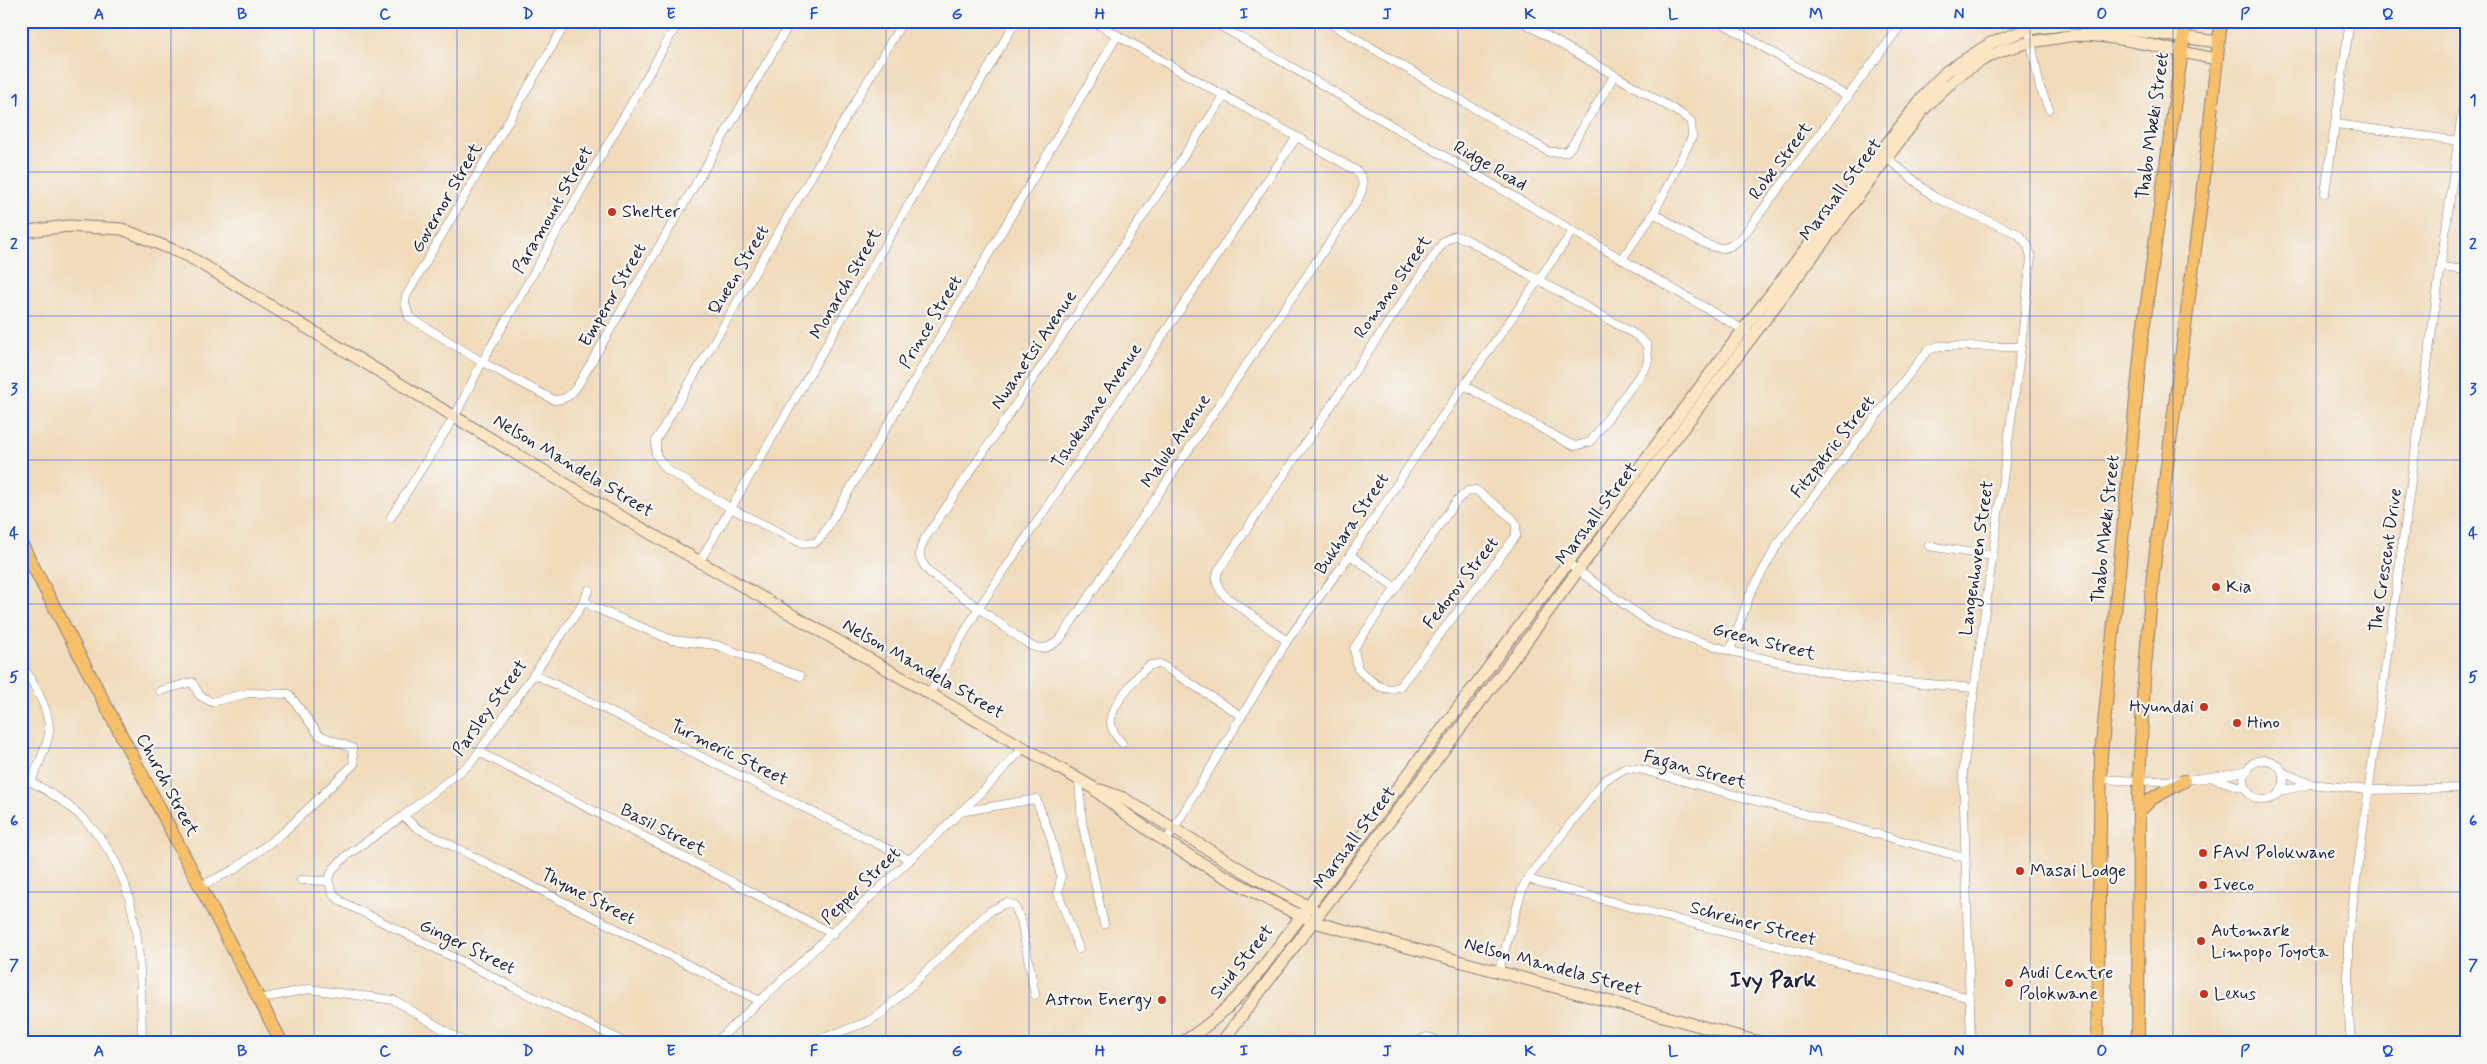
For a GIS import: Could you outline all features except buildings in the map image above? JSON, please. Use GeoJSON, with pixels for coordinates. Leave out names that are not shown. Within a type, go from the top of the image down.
{"type":"FeatureCollection","features":[{"type":"Feature","properties":{"kind":"main road","name":"Thabo Mbeki Street"},"geometry":{"type":"LineString","coordinates":[[2097,1043],[2099,779],[2142,338],[2180,53],[2186,21]]}},
{"type":"Feature","properties":{"kind":"main road"},"geometry":{"type":"LineString","coordinates":[[2138,1043],[2139,781],[2153,574],[2202,196],[2221,21]]}},
{"type":"Feature","properties":{"kind":"main road","name":"Church Street"},"geometry":{"type":"LineString","coordinates":[[21,543],[282,1043]]}},
{"type":"Feature","properties":{"kind":"main road"},"geometry":{"type":"LineString","coordinates":[[2139,812],[2150,799],[2184,781]]}},
{"type":"Feature","properties":{"kind":"street","name":"Governor Street"},"geometry":{"type":"LineString","coordinates":[[482,362],[409,317],[405,303],[406,296],[567,21]]}},
{"type":"Feature","properties":{"kind":"street","name":"Paramount Street"},"geometry":{"type":"LineString","coordinates":[[391,517],[455,416],[482,362],[679,21]]}},
{"type":"Feature","properties":{"kind":"street","name":"Emperor Street"},"geometry":{"type":"LineString","coordinates":[[482,362],[554,400],[563,400],[571,394],[791,21]]}},
{"type":"Feature","properties":{"kind":"street","name":"Queen Street"},"geometry":{"type":"LineString","coordinates":[[732,509],[666,469],[656,455],[656,440],[903,21]]}},
{"type":"Feature","properties":{"kind":"street","name":"Monarch Street"},"geometry":{"type":"LineString","coordinates":[[700,561],[1016,21]]}},
{"type":"Feature","properties":{"kind":"street"},"geometry":{"type":"LineString","coordinates":[[1092,21],[1225,95],[1296,138]]}},
{"type":"Feature","properties":{"kind":"street","name":"Ridge Road"},"geometry":{"type":"LineString","coordinates":[[1212,21],[1748,333]]}},
{"type":"Feature","properties":{"kind":"street"},"geometry":{"type":"LineString","coordinates":[[1326,21],[1549,152],[1566,152],[1571,147],[1614,76]]}},
{"type":"Feature","properties":{"kind":"street"},"geometry":{"type":"LineString","coordinates":[[1521,21],[1691,121],[1692,137],[1654,213],[1622,259]]}},
{"type":"Feature","properties":{"kind":"street"},"geometry":{"type":"LineString","coordinates":[[1719,21],[1848,98]]}},
{"type":"Feature","properties":{"kind":"street","name":"Robe Street"},"geometry":{"type":"LineString","coordinates":[[1654,213],[1708,245],[1724,248],[1734,245],[1744,236],[1848,98],[1903,21]]}},
{"type":"Feature","properties":{"kind":"street"},"geometry":{"type":"LineString","coordinates":[[2325,193],[2350,21]]}},
{"type":"Feature","properties":{"kind":"street","name":"Marshall Street"},"geometry":{"type":"LineString","coordinates":[[1222,1043],[1318,918],[1573,567],[1929,89],[1947,71],[1963,59],[2028,25],[2080,23],[2218,42]]}},
{"type":"Feature","properties":{"kind":"street"},"geometry":{"type":"LineString","coordinates":[[2028,25],[2030,42],[2043,97],[2049,109]]}},
{"type":"Feature","properties":{"kind":"street","name":"Marshall Street"},"geometry":{"type":"LineString","coordinates":[[1748,333],[1923,110],[1942,90],[1968,68],[2002,49],[2030,42],[2079,35],[2117,40],[2216,59]]}},
{"type":"Feature","properties":{"kind":"street","name":"Prince Street"},"geometry":{"type":"LineString","coordinates":[[732,509],[803,544],[815,543],[823,534],[1117,36]]}},
{"type":"Feature","properties":{"kind":"street","name":"The Crescent Drive"},"geometry":{"type":"LineString","coordinates":[[2351,1043],[2348,1002],[2348,946],[2441,267],[2462,142],[2466,83]]}},
{"type":"Feature","properties":{"kind":"street","name":"Nwanetsi Avenue"},"geometry":{"type":"LineString","coordinates":[[978,609],[930,573],[918,558],[918,552],[924,540],[1225,95]]}},
{"type":"Feature","properties":{"kind":"street"},"geometry":{"type":"LineString","coordinates":[[2336,124],[2462,142]]}},
{"type":"Feature","properties":{"kind":"street","name":"Malule Avenue"},"geometry":{"type":"LineString","coordinates":[[978,609],[1041,650],[1052,646],[1060,639],[1356,203],[1363,186],[1362,177],[1352,168],[1296,138]]}},
{"type":"Feature","properties":{"kind":"street","name":"Tshokwane Avenue"},"geometry":{"type":"LineString","coordinates":[[929,694],[978,609],[1296,138]]}},
{"type":"Feature","properties":{"kind":"street","name":"Langenhoven Street"},"geometry":{"type":"LineString","coordinates":[[1887,158],[1934,196],[2018,234],[2028,245],[2031,258],[2021,347],[1964,772],[1971,1043]]}},
{"type":"Feature","properties":{"kind":"street","name":"Nelson Mandela Street"},"geometry":{"type":"LineString","coordinates":[[21,232],[68,226],[100,226],[122,229],[188,256],[594,501],[1079,779],[1116,807],[1218,871],[1333,926],[1763,1043]]}},
{"type":"Feature","properties":{"kind":"street","name":"Bukhara Street"},"geometry":{"type":"LineString","coordinates":[[1167,840],[1240,715],[1287,641],[1350,556],[1436,424],[1465,386],[1538,279],[1573,232]]}},
{"type":"Feature","properties":{"kind":"street","name":"Romano Street"},"geometry":{"type":"LineString","coordinates":[[1287,641],[1225,596],[1217,585],[1218,571],[1435,250],[1444,240],[1460,236],[1644,340],[1647,345],[1646,367],[1595,437],[1590,442],[1575,446],[1465,386]]}},
{"type":"Feature","properties":{"kind":"street"},"geometry":{"type":"LineString","coordinates":[[2441,267],[2466,270]]}},
{"type":"Feature","properties":{"kind":"street","name":"Fitzpatric Street"},"geometry":{"type":"LineString","coordinates":[[1730,650],[1750,594],[1780,540],[1927,351],[1938,346],[2021,347]]}},
{"type":"Feature","properties":{"kind":"street","name":"Fedorov Street"},"geometry":{"type":"LineString","coordinates":[[1476,490],[1516,524],[1516,536],[1400,686],[1388,690],[1370,680],[1358,670],[1354,648],[1396,588],[1463,494],[1476,490]]}},
{"type":"Feature","properties":{"kind":"street"},"geometry":{"type":"LineString","coordinates":[[1929,546],[1992,556]]}},
{"type":"Feature","properties":{"kind":"street"},"geometry":{"type":"LineString","coordinates":[[1350,556],[1396,588]]}},
{"type":"Feature","properties":{"kind":"street","name":"Marshall Street"},"geometry":{"type":"LineString","coordinates":[[1304,911],[1573,567]]}},
{"type":"Feature","properties":{"kind":"street","name":"Green Street"},"geometry":{"type":"LineString","coordinates":[[1573,567],[1650,623],[1673,633],[1730,650],[1842,676],[1974,688]]}},
{"type":"Feature","properties":{"kind":"street","name":"Parsley Street"},"geometry":{"type":"LineString","coordinates":[[328,881],[333,868],[346,856],[403,816],[463,770],[479,752],[534,674],[585,601],[589,590]]}},
{"type":"Feature","properties":{"kind":"street"},"geometry":{"type":"LineString","coordinates":[[585,601],[593,607],[672,640],[716,645],[800,676]]}},
{"type":"Feature","properties":{"kind":"street"},"geometry":{"type":"LineString","coordinates":[[21,662],[46,713],[49,726],[48,738],[31,782]]}},
{"type":"Feature","properties":{"kind":"street"},"geometry":{"type":"LineString","coordinates":[[1122,743],[1115,734],[1111,717],[1118,703],[1150,665],[1160,664],[1240,715]]}},
{"type":"Feature","properties":{"kind":"street","name":"Turmeric Street"},"geometry":{"type":"LineString","coordinates":[[534,674],[910,860]]}},
{"type":"Feature","properties":{"kind":"street"},"geometry":{"type":"LineString","coordinates":[[160,691],[192,682],[200,696],[212,702],[248,693],[289,694],[319,735],[352,748],[354,764],[284,832],[235,869],[201,886]]}},
{"type":"Feature","properties":{"kind":"street","name":"Pepper Street"},"geometry":{"type":"LineString","coordinates":[[716,1043],[984,790],[1024,747]]}},
{"type":"Feature","properties":{"kind":"street","name":"Basil Street"},"geometry":{"type":"LineString","coordinates":[[479,752],[833,934]]}},
{"type":"Feature","properties":{"kind":"street"},"geometry":{"type":"LineString","coordinates":[[2264,760],[2275,763],[2282,772],[2284,781],[2281,790],[2271,799],[2264,800],[2252,796],[2247,789],[2245,779],[2248,770],[2254,763],[2264,760]]}},
{"type":"Feature","properties":{"kind":"street","name":"Fagan Street"},"geometry":{"type":"LineString","coordinates":[[1499,970],[1522,890],[1528,878],[1605,780],[1626,768],[1639,769],[1965,858]]}},
{"type":"Feature","properties":{"kind":"street"},"geometry":{"type":"LineString","coordinates":[[2099,779],[2184,781],[2213,778],[2248,770]]}},
{"type":"Feature","properties":{"kind":"street"},"geometry":{"type":"LineString","coordinates":[[2282,772],[2310,784],[2369,790],[2466,788]]}},
{"type":"Feature","properties":{"kind":"street"},"geometry":{"type":"LineString","coordinates":[[21,777],[63,804],[87,824],[104,844],[117,864],[129,894],[138,935],[142,1043]]}},
{"type":"Feature","properties":{"kind":"street"},"geometry":{"type":"LineString","coordinates":[[2213,778],[2247,789]]}},
{"type":"Feature","properties":{"kind":"street"},"geometry":{"type":"LineString","coordinates":[[1079,779],[1082,822],[1104,924]]}},
{"type":"Feature","properties":{"kind":"street"},"geometry":{"type":"LineString","coordinates":[[2281,790],[2310,784]]}},
{"type":"Feature","properties":{"kind":"street","name":"Nelson Mandela Street"},"geometry":{"type":"LineString","coordinates":[[1092,787],[1123,798],[1174,828],[1304,911]]}},
{"type":"Feature","properties":{"kind":"street"},"geometry":{"type":"LineString","coordinates":[[960,812],[1036,799],[1050,835],[1061,877],[1058,893],[1079,949]]}},
{"type":"Feature","properties":{"kind":"street","name":"Thyme Street"},"geometry":{"type":"LineString","coordinates":[[403,816],[417,828],[760,1001]]}},
{"type":"Feature","properties":{"kind":"street"},"geometry":{"type":"LineString","coordinates":[[1218,871],[1225,860]]}},
{"type":"Feature","properties":{"kind":"street","name":"Schreiner Street"},"geometry":{"type":"LineString","coordinates":[[1528,878],[1970,998]]}},
{"type":"Feature","properties":{"kind":"street"},"geometry":{"type":"LineString","coordinates":[[301,880],[328,881]]}},
{"type":"Feature","properties":{"kind":"street","name":"Ginger Street"},"geometry":{"type":"LineString","coordinates":[[328,881],[334,895],[342,902],[626,1043]]}},
{"type":"Feature","properties":{"kind":"street"},"geometry":{"type":"LineString","coordinates":[[809,1043],[867,1022],[882,1013],[990,911],[1006,903],[1014,905],[1021,920],[1035,995]]}},
{"type":"Feature","properties":{"kind":"street","name":"Suid Street"},"geometry":{"type":"LineString","coordinates":[[1181,1043],[1206,1027],[1235,1002],[1304,911]]}},
{"type":"Feature","properties":{"kind":"street"},"geometry":{"type":"LineString","coordinates":[[259,999],[309,989],[394,1000],[466,1043]]}},
{"type":"Feature","properties":{"kind":"street"},"geometry":{"type":"LineString","coordinates":[[447,1043],[452,1035]]}},
{"type":"Feature","properties":{"kind":"street"},"geometry":{"type":"LineString","coordinates":[[1412,1043],[1427,1037],[1446,1043]]}},
{"type":"Feature","properties":{"kind":"place","name":"Shelter"},"geometry":{"type":"Point","coordinates":[612,212]}},
{"type":"Feature","properties":{"kind":"place","name":"Kia"},"geometry":{"type":"Point","coordinates":[2216,587]}},
{"type":"Feature","properties":{"kind":"place","name":"Hyundai"},"geometry":{"type":"Point","coordinates":[2204,707]}},
{"type":"Feature","properties":{"kind":"place","name":"Hino"},"geometry":{"type":"Point","coordinates":[2237,723]}},
{"type":"Feature","properties":{"kind":"place","name":"FAW Polokwane"},"geometry":{"type":"Point","coordinates":[2203,853]}},
{"type":"Feature","properties":{"kind":"place","name":"Masai Lodge"},"geometry":{"type":"Point","coordinates":[2020,871]}},
{"type":"Feature","properties":{"kind":"place","name":"Iveco"},"geometry":{"type":"Point","coordinates":[2203,885]}},
{"type":"Feature","properties":{"kind":"place","name":"Automark Limpopo Toyota"},"geometry":{"type":"Point","coordinates":[2201,941]}},
{"type":"Feature","properties":{"kind":"place","name":"Audi Centre Polokwane"},"geometry":{"type":"Point","coordinates":[2009,983]}},
{"type":"Feature","properties":{"kind":"place","name":"Lexus"},"geometry":{"type":"Point","coordinates":[2204,994]}},
{"type":"Feature","properties":{"kind":"place","name":"Astron Energy"},"geometry":{"type":"Point","coordinates":[1162,1000]}},
{"type":"Feature","properties":{"kind":"district","name":"Ivy Park"},"geometry":{"type":"Point","coordinates":[1773,981]}}]}
